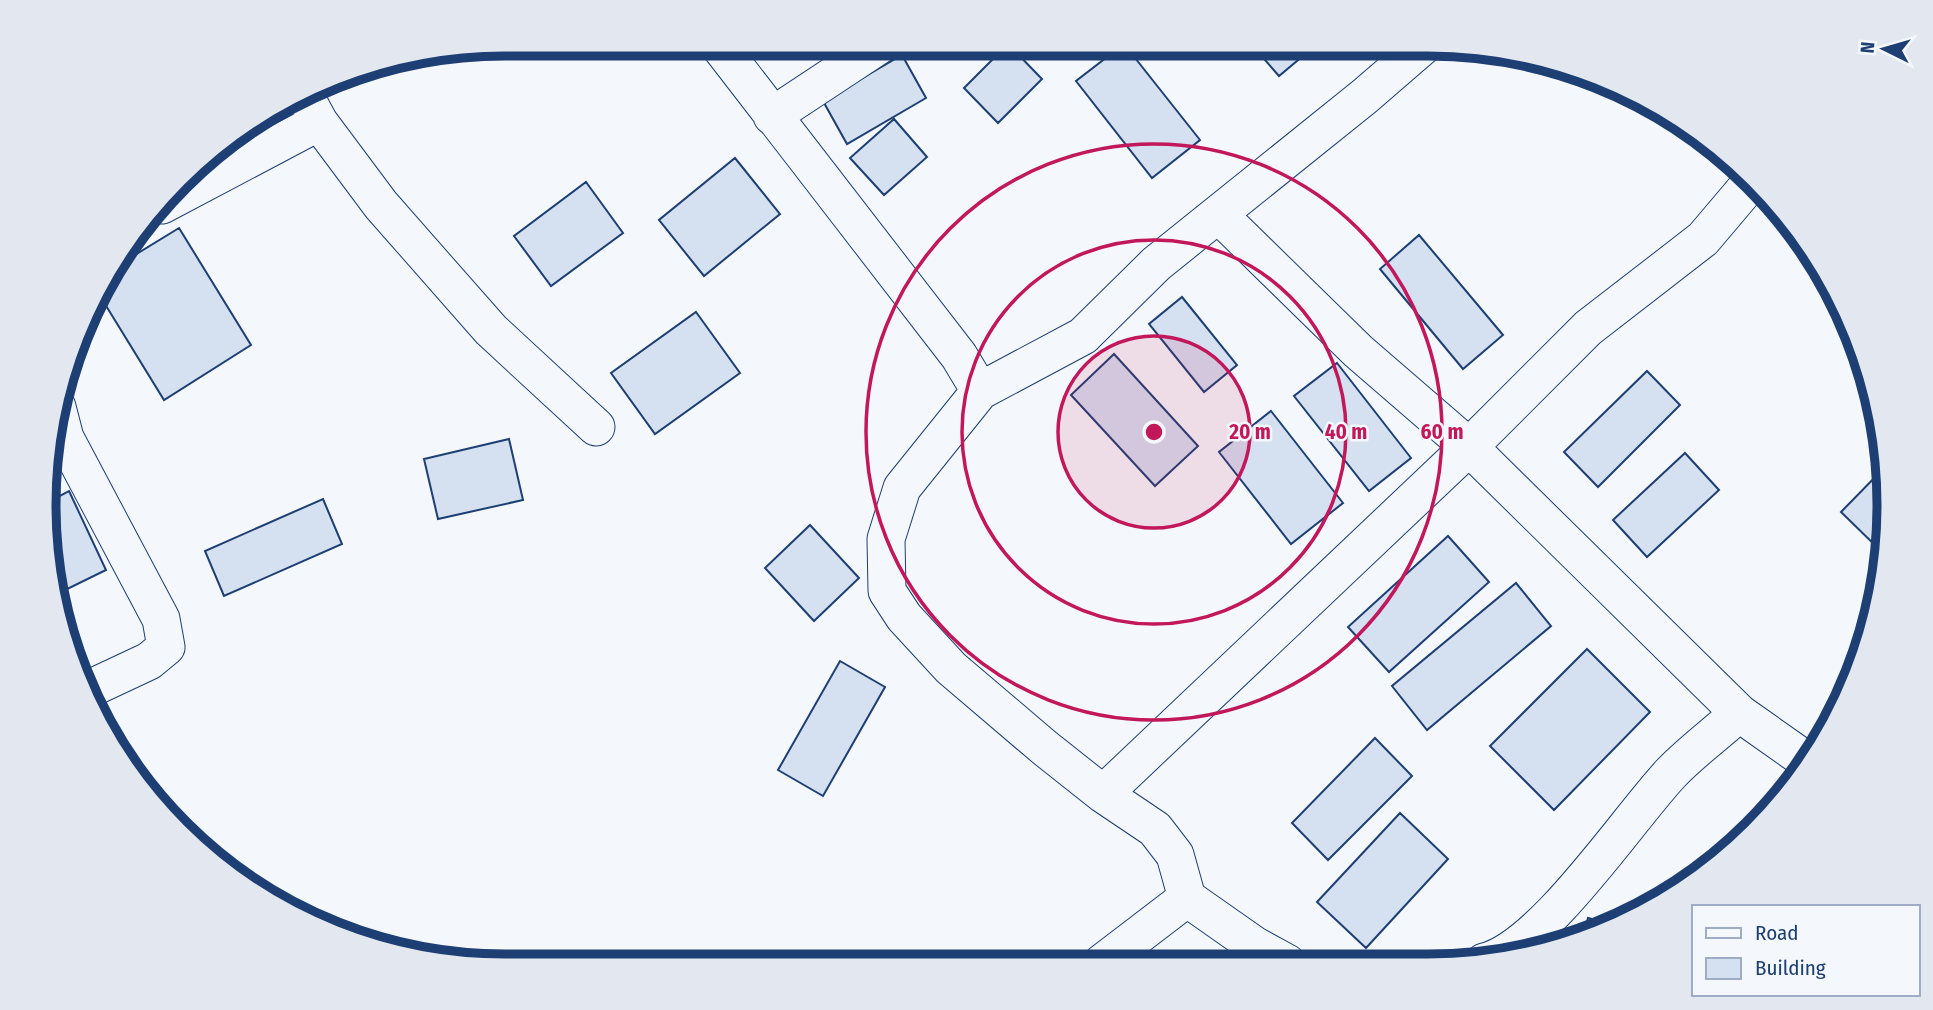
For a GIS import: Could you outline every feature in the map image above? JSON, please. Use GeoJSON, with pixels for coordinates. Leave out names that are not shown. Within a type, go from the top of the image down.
{"type":"FeatureCollection","features":[{"type":"Feature","properties":{"kind":"street"},"geometry":{"type":"LineString","coordinates":[[727,56],[959,356],[980,391]]}},
{"type":"Feature","properties":{"kind":"street"},"geometry":{"type":"LineString","coordinates":[[772,116],[863,56]]}},
{"type":"Feature","properties":{"kind":"street"},"geometry":{"type":"LineString","coordinates":[[1270,954],[1187,898],[1175,855],[1155,829],[1103,794],[951,668],[904,617],[887,591],[886,539],[902,488],[980,391],[1083,336],[1156,264],[1411,56]]}},
{"type":"Feature","properties":{"kind":"street"},"geometry":{"type":"LineString","coordinates":[[187,189],[312,109],[381,205],[491,330],[596,427]]}},
{"type":"Feature","properties":{"kind":"street"},"geometry":{"type":"LineString","coordinates":[[1103,794],[1468,447],[1588,328],[1703,239],[1746,189]]}},
{"type":"Feature","properties":{"kind":"street"},"geometry":{"type":"LineString","coordinates":[[1219,215],[1357,351],[1468,447],[1739,713],[1800,756]]}},
{"type":"Feature","properties":{"kind":"street"},"geometry":{"type":"LineString","coordinates":[[63,430],[161,619],[166,647],[149,661],[94,687]]}},
{"type":"Feature","properties":{"kind":"street"},"geometry":{"type":"LineString","coordinates":[[1516,945],[1546,921],[1672,772],[1739,713]]}},
{"type":"Feature","properties":{"kind":"street"},"geometry":{"type":"LineString","coordinates":[[1114,954],[1187,898]]}},
{"type":"Feature","properties":{"kind":"building"},"geometry":{"type":"Polygon","coordinates":[[[900,56],[926,98],[847,144],[823,101],[900,56]]]}},
{"type":"Feature","properties":{"kind":"building"},"geometry":{"type":"Polygon","coordinates":[[[996,56],[1020,56],[1042,79],[998,123],[964,88],[996,56]]]}},
{"type":"Feature","properties":{"kind":"building"},"geometry":{"type":"Polygon","coordinates":[[[1108,56],[1134,56],[1200,140],[1152,178],[1076,81],[1108,56]]]}},
{"type":"Feature","properties":{"kind":"building"},"geometry":{"type":"Polygon","coordinates":[[[1262,56],[1303,56],[1279,76],[1262,56]]]}},
{"type":"Feature","properties":{"kind":"building"},"geometry":{"type":"Polygon","coordinates":[[[894,119],[927,157],[884,195],[850,158],[894,119]]]}},
{"type":"Feature","properties":{"kind":"building"},"geometry":{"type":"Polygon","coordinates":[[[735,158],[780,214],[704,276],[659,220],[735,158]]]}},
{"type":"Feature","properties":{"kind":"building"},"geometry":{"type":"Polygon","coordinates":[[[586,182],[623,233],[551,286],[514,236],[586,182]]]}},
{"type":"Feature","properties":{"kind":"building"},"geometry":{"type":"Polygon","coordinates":[[[179,228],[251,345],[164,400],[104,302],[131,257],[179,228]]]}},
{"type":"Feature","properties":{"kind":"building"},"geometry":{"type":"Polygon","coordinates":[[[1419,235],[1503,335],[1463,369],[1380,269],[1419,235]]]}},
{"type":"Feature","properties":{"kind":"building"},"geometry":{"type":"Polygon","coordinates":[[[1182,297],[1237,365],[1204,392],[1149,324],[1182,297]]]}},
{"type":"Feature","properties":{"kind":"building"},"geometry":{"type":"Polygon","coordinates":[[[696,312],[740,373],[655,434],[611,373],[696,312]]]}},
{"type":"Feature","properties":{"kind":"building"},"geometry":{"type":"Polygon","coordinates":[[[1114,354],[1198,446],[1155,486],[1071,395],[1114,354]]]}},
{"type":"Feature","properties":{"kind":"building"},"geometry":{"type":"Polygon","coordinates":[[[1337,363],[1411,458],[1369,491],[1294,396],[1337,363]]]}},
{"type":"Feature","properties":{"kind":"building"},"geometry":{"type":"Polygon","coordinates":[[[1647,371],[1680,405],[1598,487],[1564,452],[1647,371]]]}},
{"type":"Feature","properties":{"kind":"building"},"geometry":{"type":"Polygon","coordinates":[[[1271,411],[1343,503],[1291,544],[1219,452],[1271,411]]]}},
{"type":"Feature","properties":{"kind":"building"},"geometry":{"type":"Polygon","coordinates":[[[509,439],[523,500],[438,519],[424,459],[509,439]]]}},
{"type":"Feature","properties":{"kind":"building"},"geometry":{"type":"Polygon","coordinates":[[[1685,453],[1719,490],[1647,557],[1613,520],[1685,453]]]}},
{"type":"Feature","properties":{"kind":"building"},"geometry":{"type":"Polygon","coordinates":[[[1876,476],[1875,545],[1841,512],[1876,476]]]}},
{"type":"Feature","properties":{"kind":"building"},"geometry":{"type":"Polygon","coordinates":[[[69,491],[106,570],[65,590],[57,534],[56,498],[69,491]]]}},
{"type":"Feature","properties":{"kind":"building"},"geometry":{"type":"Polygon","coordinates":[[[323,499],[342,544],[224,596],[205,551],[323,499]]]}},
{"type":"Feature","properties":{"kind":"building"},"geometry":{"type":"Polygon","coordinates":[[[810,525],[859,578],[814,621],[765,568],[810,525]]]}},
{"type":"Feature","properties":{"kind":"building"},"geometry":{"type":"Polygon","coordinates":[[[1448,536],[1489,582],[1389,672],[1348,627],[1448,536]]]}},
{"type":"Feature","properties":{"kind":"building"},"geometry":{"type":"Polygon","coordinates":[[[1516,583],[1551,626],[1427,730],[1392,686],[1516,583]]]}},
{"type":"Feature","properties":{"kind":"building"},"geometry":{"type":"Polygon","coordinates":[[[1587,649],[1650,712],[1554,810],[1490,746],[1587,649]]]}},
{"type":"Feature","properties":{"kind":"building"},"geometry":{"type":"Polygon","coordinates":[[[840,661],[885,687],[823,796],[778,770],[840,661]]]}},
{"type":"Feature","properties":{"kind":"building"},"geometry":{"type":"Polygon","coordinates":[[[1375,738],[1412,776],[1328,860],[1292,823],[1375,738]]]}},
{"type":"Feature","properties":{"kind":"building"},"geometry":{"type":"Polygon","coordinates":[[[1400,813],[1448,859],[1366,948],[1317,902],[1400,813]]]}},
{"type":"Feature","properties":{"kind":"building"},"geometry":{"type":"Polygon","coordinates":[[[1588,918],[1599,921],[1586,925],[1588,918]]]}}]}
